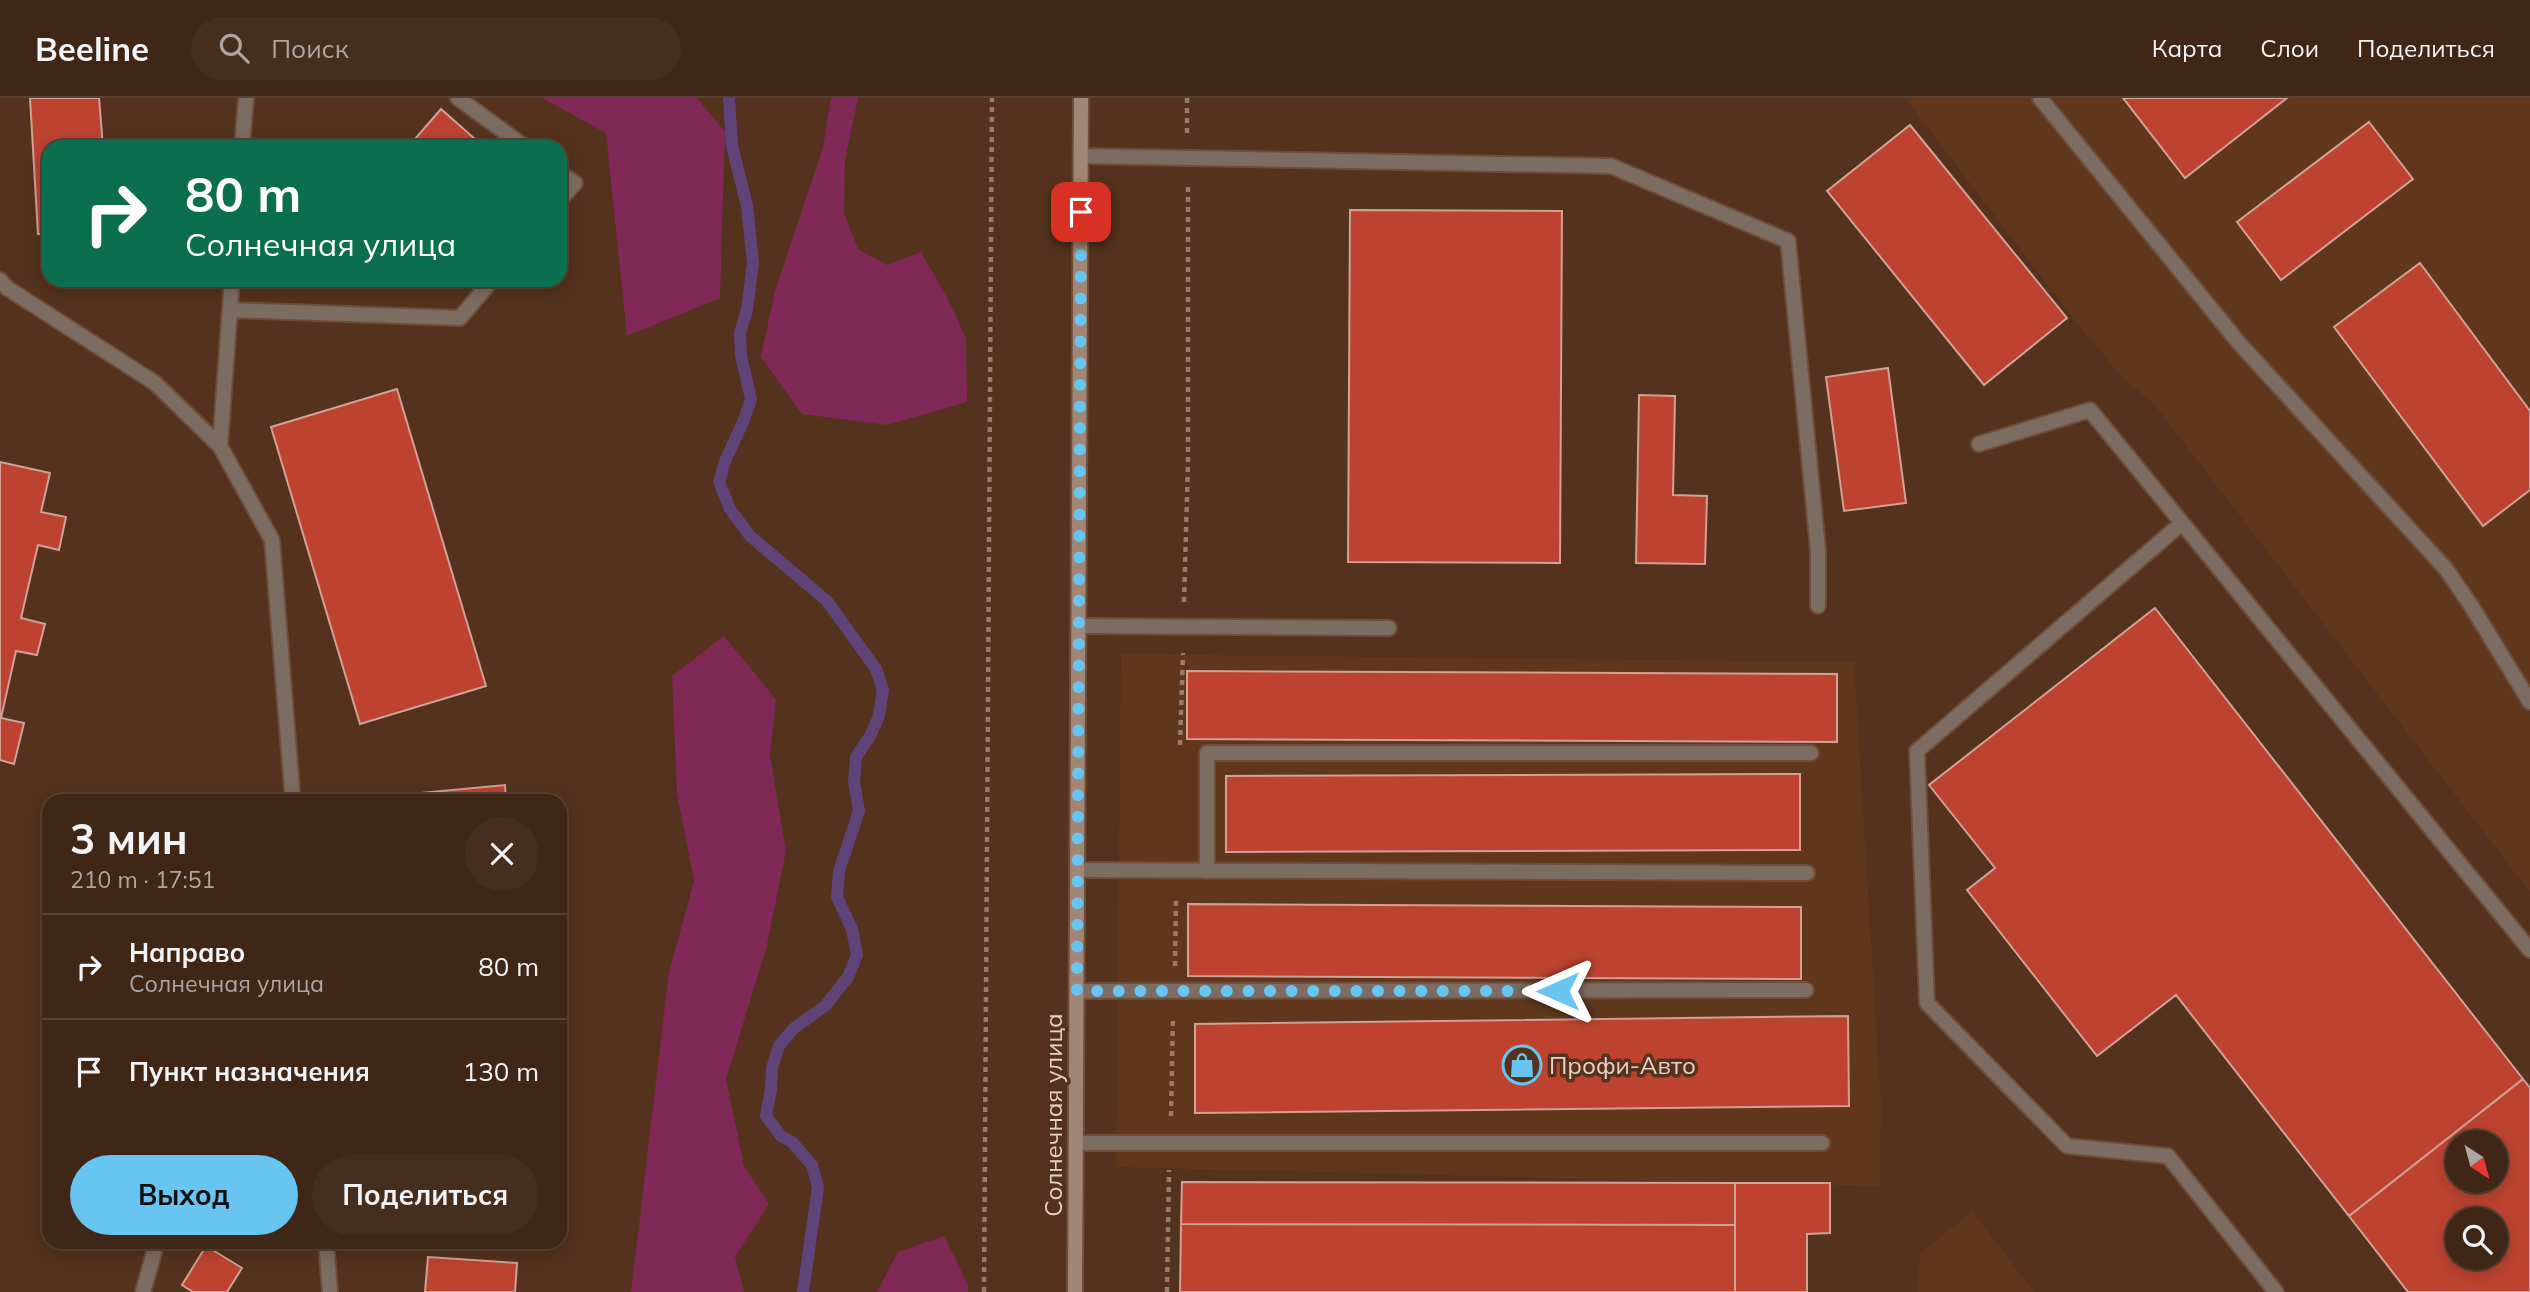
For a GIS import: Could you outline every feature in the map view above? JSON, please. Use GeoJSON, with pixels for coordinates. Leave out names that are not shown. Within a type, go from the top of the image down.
{"type":"FeatureCollection","features":[{"type":"Feature","properties":{"kind":"main road","name":"Солнечная улица"},"geometry":{"type":"LineString","coordinates":[[1075,1292],[1081,98]]}},
{"type":"Feature","properties":{"kind":"lane"},"geometry":{"type":"LineString","coordinates":[[243,140],[246,98]]}},
{"type":"Feature","properties":{"kind":"lane"},"geometry":{"type":"LineString","coordinates":[[458,98],[515,140]]}},
{"type":"Feature","properties":{"kind":"lane"},"geometry":{"type":"LineString","coordinates":[[2040,98],[2239,343],[2446,569],[2530,702]]}},
{"type":"Feature","properties":{"kind":"lane"},"geometry":{"type":"LineString","coordinates":[[1081,156],[1611,166],[1788,241],[1818,550],[1818,606]]}},
{"type":"Feature","properties":{"kind":"lane"},"geometry":{"type":"LineString","coordinates":[[567,178],[575,183],[567,192]]}},
{"type":"Feature","properties":{"kind":"lane"},"geometry":{"type":"LineString","coordinates":[[2,285],[155,383],[219,446],[272,540],[292,794]]}},
{"type":"Feature","properties":{"kind":"lane"},"geometry":{"type":"LineString","coordinates":[[219,446],[232,287]]}},
{"type":"Feature","properties":{"kind":"lane"},"geometry":{"type":"LineString","coordinates":[[230,310],[460,318],[486,287]]}},
{"type":"Feature","properties":{"kind":"lane"},"geometry":{"type":"LineString","coordinates":[[1979,444],[2090,410],[2530,950]]}},
{"type":"Feature","properties":{"kind":"lane"},"geometry":{"type":"LineString","coordinates":[[2182,523],[1917,751],[1927,1003],[2067,1146],[2168,1156],[2276,1292]]}},
{"type":"Feature","properties":{"kind":"lane"},"geometry":{"type":"LineString","coordinates":[[1079,626],[1389,628]]}},
{"type":"Feature","properties":{"kind":"lane"},"geometry":{"type":"LineString","coordinates":[[1207,871],[1207,753],[1811,753]]}},
{"type":"Feature","properties":{"kind":"lane"},"geometry":{"type":"LineString","coordinates":[[1077,870],[1807,873]]}},
{"type":"Feature","properties":{"kind":"lane"},"geometry":{"type":"LineString","coordinates":[[1077,991],[1806,990]]}},
{"type":"Feature","properties":{"kind":"lane"},"geometry":{"type":"LineString","coordinates":[[1076,1143],[1822,1143]]}},
{"type":"Feature","properties":{"kind":"lane"},"geometry":{"type":"LineString","coordinates":[[143,1292],[156,1249]]}},
{"type":"Feature","properties":{"kind":"lane"},"geometry":{"type":"LineString","coordinates":[[327,1249],[330,1292]]}},
{"type":"Feature","properties":{"kind":"path"},"geometry":{"type":"LineString","coordinates":[[984,1292],[992,98]]}},
{"type":"Feature","properties":{"kind":"path"},"geometry":{"type":"LineString","coordinates":[[1180,749],[1188,462],[1188,98]]}},
{"type":"Feature","properties":{"kind":"path"},"geometry":{"type":"LineString","coordinates":[[1167,1292],[1177,871]]}},
{"type":"Feature","properties":{"kind":"shaded area"},"geometry":{"type":"Polygon","coordinates":[[[542,98],[697,98],[725,132],[720,298],[627,336],[606,133],[542,98]]]}},
{"type":"Feature","properties":{"kind":"shaded area"},"geometry":{"type":"Polygon","coordinates":[[[831,98],[858,98],[845,161],[844,213],[858,249],[887,265],[921,252],[947,297],[966,338],[967,402],[887,425],[802,414],[761,357],[775,291],[823,148],[831,98]]]}},
{"type":"Feature","properties":{"kind":"shaded area"},"geometry":{"type":"Polygon","coordinates":[[[1905,98],[2530,98],[2530,892],[2153,403],[2125,380],[2079,326],[1905,98]]]}},
{"type":"Feature","properties":{"kind":"shaded area"},"geometry":{"type":"Polygon","coordinates":[[[724,636],[776,699],[770,755],[786,851],[766,949],[726,1079],[744,1166],[769,1204],[735,1257],[744,1292],[631,1292],[669,972],[694,881],[677,793],[672,676],[724,636]]]}},
{"type":"Feature","properties":{"kind":"shaded area"},"geometry":{"type":"Polygon","coordinates":[[[1121,654],[1854,662],[1881,1102],[1880,1186],[1116,1167],[1121,654]]]}},
{"type":"Feature","properties":{"kind":"shaded area"},"geometry":{"type":"Polygon","coordinates":[[[1972,1211],[2034,1292],[1918,1292],[1920,1254],[1972,1211]]]}},
{"type":"Feature","properties":{"kind":"shaded area"},"geometry":{"type":"Polygon","coordinates":[[[944,1236],[969,1287],[968,1292],[877,1292],[898,1252],[944,1236]]]}},
{"type":"Feature","properties":{"kind":"building"},"geometry":{"type":"Polygon","coordinates":[[[30,98],[99,98],[102,140],[42,140],[42,234],[38,234],[30,98]]]}},
{"type":"Feature","properties":{"kind":"building"},"geometry":{"type":"Polygon","coordinates":[[[2123,98],[2287,98],[2185,178],[2123,98]]]}},
{"type":"Feature","properties":{"kind":"building"},"geometry":{"type":"Polygon","coordinates":[[[441,109],[476,140],[414,140],[441,109]]]}},
{"type":"Feature","properties":{"kind":"building"},"geometry":{"type":"Polygon","coordinates":[[[2369,122],[2413,179],[2281,280],[2237,222],[2369,122]]]}},
{"type":"Feature","properties":{"kind":"building"},"geometry":{"type":"Polygon","coordinates":[[[1910,125],[2067,318],[1984,385],[1827,191],[1910,125]]]}},
{"type":"Feature","properties":{"kind":"building"},"geometry":{"type":"Polygon","coordinates":[[[1350,210],[1562,211],[1560,563],[1348,562],[1350,210]]]}},
{"type":"Feature","properties":{"kind":"building"},"geometry":{"type":"Polygon","coordinates":[[[2420,263],[2530,411],[2530,490],[2483,526],[2334,327],[2420,263]]]}},
{"type":"Feature","properties":{"kind":"building"},"geometry":{"type":"Polygon","coordinates":[[[1888,368],[1906,503],[1844,511],[1826,377],[1888,368]]]}},
{"type":"Feature","properties":{"kind":"building"},"geometry":{"type":"Polygon","coordinates":[[[397,389],[486,686],[360,724],[271,427],[397,389]]]}},
{"type":"Feature","properties":{"kind":"building"},"geometry":{"type":"Polygon","coordinates":[[[1639,395],[1675,396],[1673,495],[1707,496],[1705,564],[1636,563],[1639,395]]]}},
{"type":"Feature","properties":{"kind":"building"},"geometry":{"type":"Polygon","coordinates":[[[0,462],[50,473],[41,512],[66,517],[59,550],[38,545],[21,618],[45,624],[37,655],[16,651],[1,718],[24,723],[14,764],[0,760],[0,462]]]}},
{"type":"Feature","properties":{"kind":"building"},"geometry":{"type":"Polygon","coordinates":[[[2155,608],[2523,1079],[2458,1130],[2445,1130],[2445,1140],[2349,1216],[2176,995],[2097,1056],[1967,890],[1995,868],[1929,785],[2155,608]]]}},
{"type":"Feature","properties":{"kind":"building"},"geometry":{"type":"Polygon","coordinates":[[[1187,671],[1837,674],[1837,742],[1187,739],[1187,671]]]}},
{"type":"Feature","properties":{"kind":"building"},"geometry":{"type":"Polygon","coordinates":[[[1800,774],[1800,850],[1226,852],[1226,776],[1800,774]]]}},
{"type":"Feature","properties":{"kind":"building"},"geometry":{"type":"Polygon","coordinates":[[[505,785],[506,794],[410,794],[505,785]]]}},
{"type":"Feature","properties":{"kind":"building"},"geometry":{"type":"Polygon","coordinates":[[[1188,904],[1801,907],[1801,979],[1188,976],[1188,904]]]}},
{"type":"Feature","properties":{"kind":"building","name":"Профи-Авто"},"geometry":{"type":"Polygon","coordinates":[[[1848,1016],[1849,1106],[1195,1113],[1195,1024],[1848,1016]]]}},
{"type":"Feature","properties":{"kind":"building"},"geometry":{"type":"Polygon","coordinates":[[[2523,1079],[2530,1088],[2530,1292],[2408,1292],[2349,1216],[2445,1140],[2445,1194],[2508,1194],[2508,1130],[2458,1130],[2523,1079]]]}},
{"type":"Feature","properties":{"kind":"building"},"geometry":{"type":"Polygon","coordinates":[[[1182,1182],[1735,1183],[1735,1225],[1181,1224],[1182,1182]]]}},
{"type":"Feature","properties":{"kind":"building"},"geometry":{"type":"Polygon","coordinates":[[[1735,1183],[1830,1183],[1830,1233],[1807,1234],[1807,1292],[1735,1292],[1735,1183]]]}},
{"type":"Feature","properties":{"kind":"building"},"geometry":{"type":"Polygon","coordinates":[[[1181,1224],[1735,1225],[1735,1292],[1180,1292],[1181,1224]]]}},
{"type":"Feature","properties":{"kind":"building"},"geometry":{"type":"Polygon","coordinates":[[[204,1249],[211,1249],[242,1268],[227,1292],[193,1292],[182,1285],[204,1249]]]}},
{"type":"Feature","properties":{"kind":"building"},"geometry":{"type":"Polygon","coordinates":[[[428,1257],[517,1263],[515,1292],[425,1292],[428,1257]]]}},
{"type":"Feature","properties":{"kind":"waterway"},"geometry":{"type":"LineString","coordinates":[[729,98],[732,146],[747,206],[753,263],[747,310],[740,333],[741,356],[751,399],[719,482],[730,509],[750,536],[827,601],[876,669],[883,690],[879,716],[856,757],[854,781],[859,811],[839,871],[837,897],[852,929],[857,955],[848,977],[825,1006],[793,1029],[779,1046],[772,1068],[766,1116],[781,1136],[792,1142],[812,1165],[818,1187],[803,1292]]}},
{"type":"Feature","properties":{"kind":"place","name":"Профи-Авто"},"geometry":{"type":"Point","coordinates":[1522,1065]}},
{"type":"Feature","properties":{"kind":"route"},"geometry":{"type":"LineString","coordinates":[[1081,212],[1077,991],[1558,991]]}}]}
